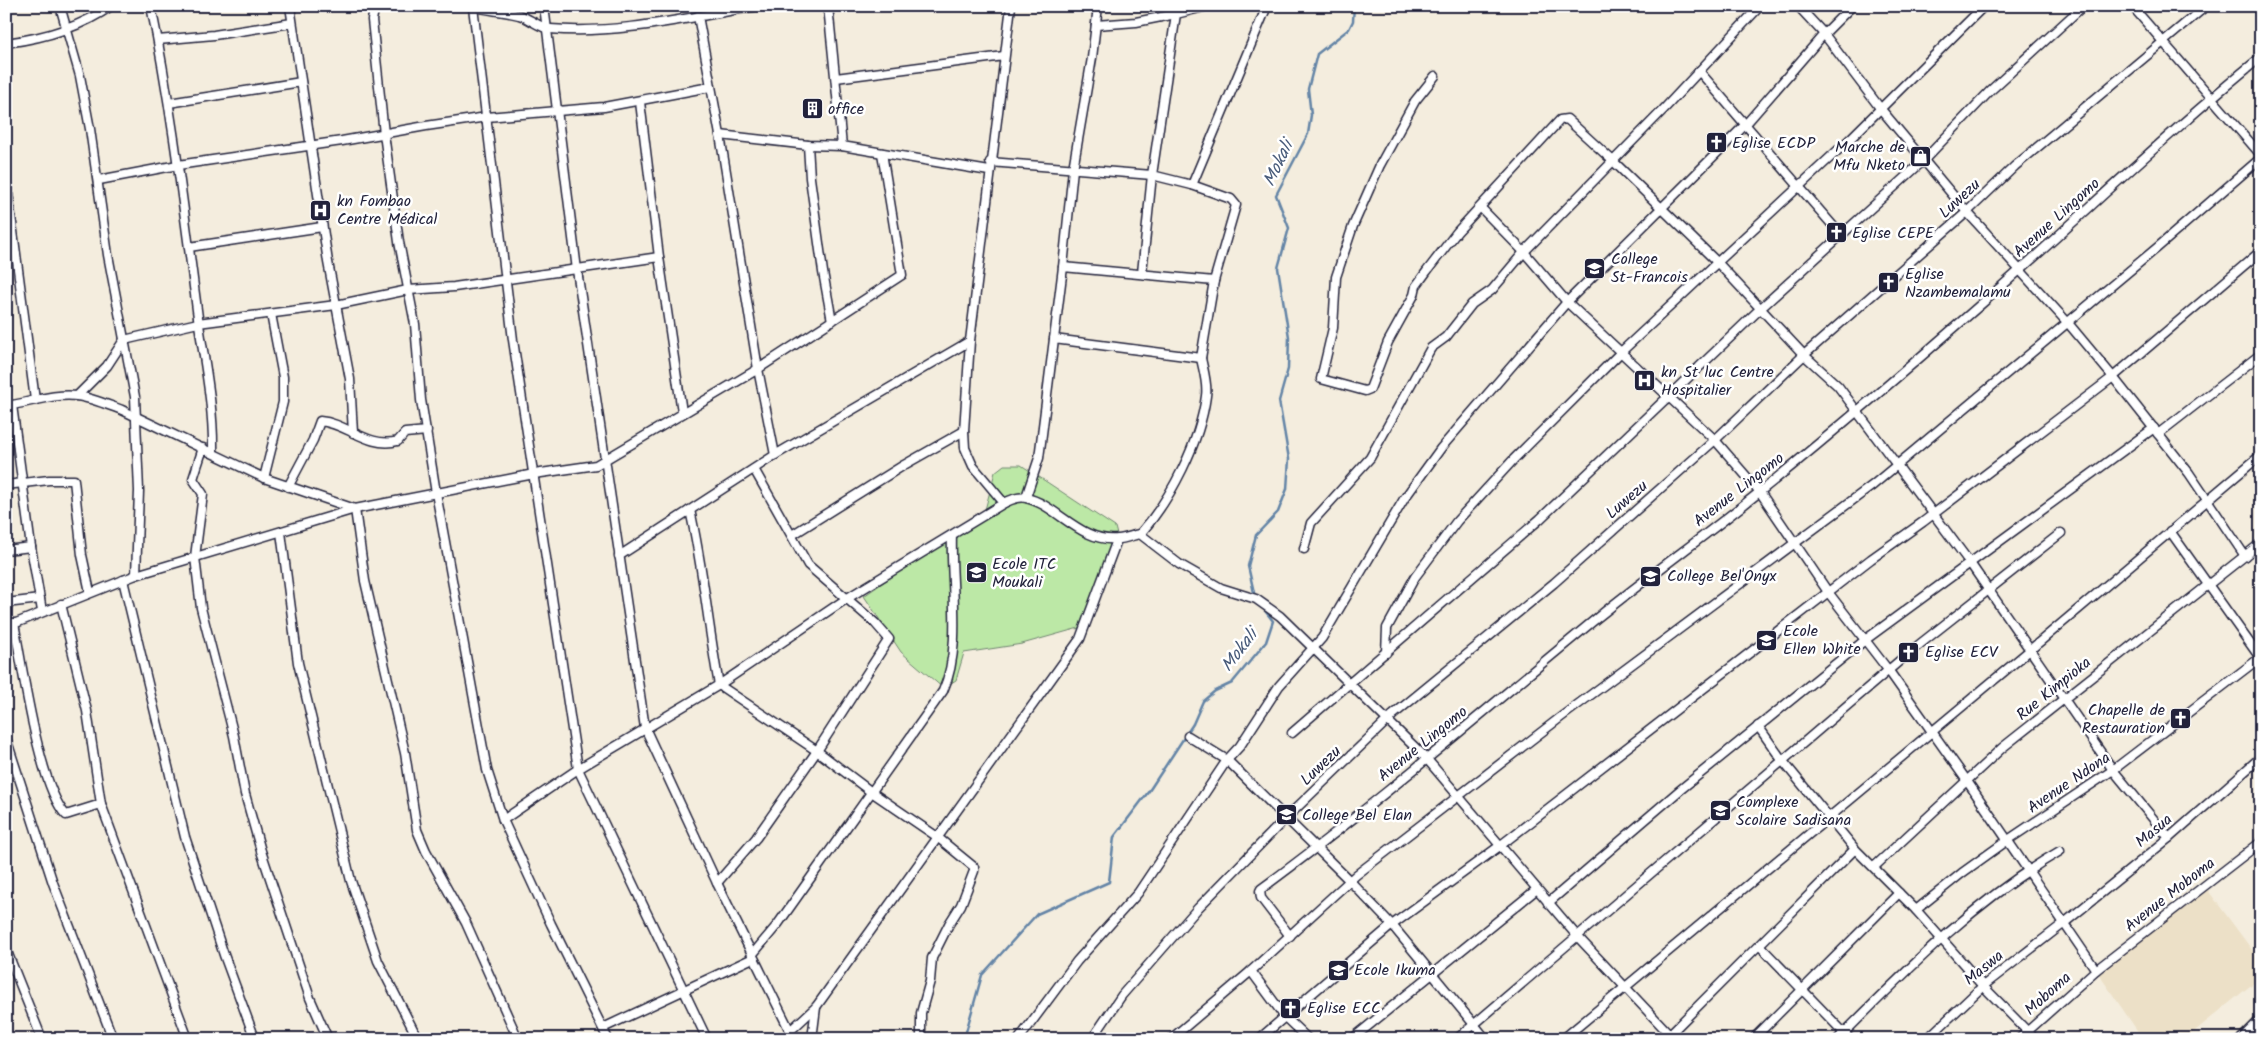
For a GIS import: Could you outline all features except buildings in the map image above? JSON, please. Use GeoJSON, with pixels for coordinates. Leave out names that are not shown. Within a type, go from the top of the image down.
{"type":"FeatureCollection","features":[{"type":"Feature","properties":{"kind":"street"},"geometry":{"type":"LineString","coordinates":[[60,6],[80,76],[99,180],[108,255],[134,389],[137,418],[139,491],[136,575]]}},
{"type":"Feature","properties":{"kind":"street"},"geometry":{"type":"LineString","coordinates":[[6,42],[54,34],[92,18],[111,6]]}},
{"type":"Feature","properties":{"kind":"street"},"geometry":{"type":"LineString","coordinates":[[151,6],[178,166],[198,323],[211,395],[213,452]]}},
{"type":"Feature","properties":{"kind":"street"},"geometry":{"type":"LineString","coordinates":[[290,6],[322,227],[350,379],[353,433]]}},
{"type":"Feature","properties":{"kind":"street"},"geometry":{"type":"LineString","coordinates":[[374,6],[372,20],[384,134],[415,324],[421,400],[436,493],[487,770],[503,820],[551,924],[608,1039]]}},
{"type":"Feature","properties":{"kind":"street"},"geometry":{"type":"LineString","coordinates":[[544,6],[577,270],[645,728],[717,883],[790,1031]]}},
{"type":"Feature","properties":{"kind":"street"},"geometry":{"type":"LineString","coordinates":[[707,1039],[578,769],[506,279],[472,7],[517,15],[531,19],[547,28],[580,30],[623,27],[758,6]]}},
{"type":"Feature","properties":{"kind":"street"},"geometry":{"type":"LineString","coordinates":[[828,6],[842,146]]}},
{"type":"Feature","properties":{"kind":"street"},"geometry":{"type":"LineString","coordinates":[[1004,503],[973,466],[965,448],[964,431],[970,340],[1010,6]]}},
{"type":"Feature","properties":{"kind":"street"},"geometry":{"type":"LineString","coordinates":[[1026,498],[1039,458],[1063,267],[1073,169],[1098,6]]}},
{"type":"Feature","properties":{"kind":"street"},"geometry":{"type":"LineString","coordinates":[[1096,26],[1136,22],[1208,6]]}},
{"type":"Feature","properties":{"kind":"street"},"geometry":{"type":"LineString","coordinates":[[1192,185],[1267,6]]}},
{"type":"Feature","properties":{"kind":"street"},"geometry":{"type":"LineString","coordinates":[[1304,549],[1311,523],[1370,458],[1431,348],[1446,337],[1471,306],[1491,291],[1524,252],[1760,6]]}},
{"type":"Feature","properties":{"kind":"street"},"geometry":{"type":"LineString","coordinates":[[1798,6],[1824,34],[1880,108],[1968,212],[2068,323],[2113,377],[2208,499],[2245,556]]}},
{"type":"Feature","properties":{"kind":"street"},"geometry":{"type":"LineString","coordinates":[[1019,1039],[1077,961],[1138,893],[1227,760],[1240,746],[1279,686],[1322,638],[1404,499],[1441,448],[1567,302],[1746,124],[1824,34],[1852,6]]}},
{"type":"Feature","properties":{"kind":"street"},"geometry":{"type":"LineString","coordinates":[[1386,653],[1387,628],[1415,577],[1456,521],[1514,459],[1621,352],[1800,186],[1984,6]]}},
{"type":"Feature","properties":{"kind":"street"},"geometry":{"type":"LineString","coordinates":[[1292,733],[1540,519],[1761,308],[1924,160],[1990,91],[2083,6]]}},
{"type":"Feature","properties":{"kind":"street"},"geometry":{"type":"LineString","coordinates":[[1171,1039],[1251,971],[1350,881],[1561,717],[1796,543],[1898,464],[2068,323],[2261,156],[2132,6]]}},
{"type":"Feature","properties":{"kind":"street","name":"Luwezu"},"geometry":{"type":"LineString","coordinates":[[1092,1039],[1122,995],[1198,908],[1286,818],[1388,721],[1554,583],[1715,440],[1804,355],[1968,212],[2015,166],[2206,6]]}},
{"type":"Feature","properties":{"kind":"street"},"geometry":{"type":"LineString","coordinates":[[1142,273],[1152,174],[1176,14]]}},
{"type":"Feature","properties":{"kind":"street"},"geometry":{"type":"LineString","coordinates":[[698,16],[720,134],[758,370],[775,454]]}},
{"type":"Feature","properties":{"kind":"street"},"geometry":{"type":"LineString","coordinates":[[158,40],[214,35],[292,23]]}},
{"type":"Feature","properties":{"kind":"street"},"geometry":{"type":"LineString","coordinates":[[836,78],[1004,56]]}},
{"type":"Feature","properties":{"kind":"street","name":"Avenue Lingomo"},"geometry":{"type":"LineString","coordinates":[[1290,936],[1261,898],[1260,892],[1532,674],[1597,618],[1760,492],[2020,269],[2210,98],[2261,57]]}},
{"type":"Feature","properties":{"kind":"street"},"geometry":{"type":"LineString","coordinates":[[1699,71],[1841,235]]}},
{"type":"Feature","properties":{"kind":"street"},"geometry":{"type":"LineString","coordinates":[[1435,76],[1415,101],[1380,165],[1353,226],[1336,277],[1333,328],[1321,379],[1365,392],[1370,389],[1388,342],[1414,295],[1416,286],[1458,232],[1522,160],[1563,118],[1613,161],[1717,262],[1804,355],[1834,380],[1970,563],[2113,770],[2168,838]]}},
{"type":"Feature","properties":{"kind":"street"},"geometry":{"type":"LineString","coordinates":[[168,103],[301,82]]}},
{"type":"Feature","properties":{"kind":"street"},"geometry":{"type":"LineString","coordinates":[[99,180],[487,117],[558,112],[640,102],[710,87]]}},
{"type":"Feature","properties":{"kind":"street"},"geometry":{"type":"LineString","coordinates":[[640,102],[659,257],[682,412]]}},
{"type":"Feature","properties":{"kind":"street"},"geometry":{"type":"LineString","coordinates":[[503,820],[578,769],[719,684],[846,599],[1015,498],[1026,498],[1037,502],[1074,527],[1096,536],[1117,540],[1140,534],[1165,502],[1195,439],[1206,396],[1201,358],[1214,280],[1236,205],[1231,199],[1192,185],[1152,174],[1073,169],[990,167],[842,146],[808,145],[720,134]]}},
{"type":"Feature","properties":{"kind":"street"},"geometry":{"type":"LineString","coordinates":[[808,145],[810,178],[832,321]]}},
{"type":"Feature","properties":{"kind":"street"},"geometry":{"type":"LineString","coordinates":[[6,627],[136,575],[355,509],[534,474],[583,468],[605,461],[682,412],[758,370],[902,275],[882,153]]}},
{"type":"Feature","properties":{"kind":"street"},"geometry":{"type":"LineString","coordinates":[[6,177],[35,400]]}},
{"type":"Feature","properties":{"kind":"street"},"geometry":{"type":"LineString","coordinates":[[1481,208],[1524,252],[1567,302],[1715,440],[1760,492],[1828,592],[1889,671],[1967,781],[2096,970]]}},
{"type":"Feature","properties":{"kind":"street"},"geometry":{"type":"LineString","coordinates":[[189,247],[322,227]]}},
{"type":"Feature","properties":{"kind":"street"},"geometry":{"type":"LineString","coordinates":[[1260,1039],[1392,925],[1501,845],[1828,592],[1934,514],[2113,377],[2261,251]]}},
{"type":"Feature","properties":{"kind":"street"},"geometry":{"type":"LineString","coordinates":[[77,396],[107,366],[124,340],[198,323],[336,305],[408,290],[454,287],[659,257]]}},
{"type":"Feature","properties":{"kind":"street"},"geometry":{"type":"LineString","coordinates":[[1063,267],[1214,280]]}},
{"type":"Feature","properties":{"kind":"street"},"geometry":{"type":"LineString","coordinates":[[264,478],[283,402],[283,377],[271,314]]}},
{"type":"Feature","properties":{"kind":"street"},"geometry":{"type":"LineString","coordinates":[[1054,339],[1201,358]]}},
{"type":"Feature","properties":{"kind":"street"},"geometry":{"type":"LineString","coordinates":[[619,556],[775,454],[970,340]]}},
{"type":"Feature","properties":{"kind":"street"},"geometry":{"type":"LineString","coordinates":[[1548,903],[1758,726],[1865,640],[2261,354]]}},
{"type":"Feature","properties":{"kind":"street"},"geometry":{"type":"LineString","coordinates":[[42,611],[31,547],[23,482],[9,405],[35,400],[77,396],[122,410],[264,478],[355,509]]}},
{"type":"Feature","properties":{"kind":"street"},"geometry":{"type":"LineString","coordinates":[[288,487],[313,440],[320,421],[373,441],[392,442],[398,440],[405,433],[427,431]]}},
{"type":"Feature","properties":{"kind":"street"},"geometry":{"type":"LineString","coordinates":[[792,535],[904,465],[964,431]]}},
{"type":"Feature","properties":{"kind":"street"},"geometry":{"type":"LineString","coordinates":[[203,448],[193,479],[194,484],[202,491],[203,498],[195,557],[201,608],[234,736],[245,794],[285,926],[310,998],[328,1039]]}},
{"type":"Feature","properties":{"kind":"street"},"geometry":{"type":"LineString","coordinates":[[1563,1039],[2030,650],[2261,454]]}},
{"type":"Feature","properties":{"kind":"street"},"geometry":{"type":"LineString","coordinates":[[717,883],[756,838],[817,751],[889,639],[875,623],[808,565],[800,554],[792,535],[778,514],[754,469]]}},
{"type":"Feature","properties":{"kind":"street"},"geometry":{"type":"LineString","coordinates":[[6,485],[69,478],[74,480],[82,555],[90,592]]}},
{"type":"Feature","properties":{"kind":"street"},"geometry":{"type":"LineString","coordinates":[[355,509],[365,581],[405,753],[420,839],[466,923],[518,1039]]}},
{"type":"Feature","properties":{"kind":"street"},"geometry":{"type":"LineString","coordinates":[[690,510],[701,564],[705,604],[719,684],[817,751],[870,792],[936,836],[974,869],[961,904],[944,932],[932,958],[929,986],[921,1013],[922,1039]]}},
{"type":"Feature","properties":{"kind":"street"},"geometry":{"type":"LineString","coordinates":[[2170,531],[2235,620],[2260,658]]}},
{"type":"Feature","properties":{"kind":"street"},"geometry":{"type":"LineString","coordinates":[[281,532],[298,662],[351,881],[378,961],[418,1039]]}},
{"type":"Feature","properties":{"kind":"street"},"geometry":{"type":"LineString","coordinates":[[1456,1039],[1782,760],[1889,671],[2061,533]]}},
{"type":"Feature","properties":{"kind":"street"},"geometry":{"type":"LineString","coordinates":[[1140,534],[1180,564],[1215,586],[1256,599],[1280,616],[1426,758],[1460,796],[1548,903],[1670,1037],[1855,849]]}},
{"type":"Feature","properties":{"kind":"street"},"geometry":{"type":"LineString","coordinates":[[603,1028],[752,956],[778,924],[935,702],[946,683],[952,656],[954,634],[951,579],[952,535]]}},
{"type":"Feature","properties":{"kind":"street"},"geometry":{"type":"LineString","coordinates":[[786,1039],[790,1031],[816,1007],[936,836],[1080,639],[1117,540]]}},
{"type":"Feature","properties":{"kind":"street","name":"Rue Kimpioka"},"geometry":{"type":"LineString","coordinates":[[1874,867],[2002,748],[2064,701],[2207,584],[2261,543]]}},
{"type":"Feature","properties":{"kind":"street"},"geometry":{"type":"LineString","coordinates":[[6,550],[31,547]]}},
{"type":"Feature","properties":{"kind":"street"},"geometry":{"type":"LineString","coordinates":[[123,580],[185,837],[224,955],[255,1039]]}},
{"type":"Feature","properties":{"kind":"street"},"geometry":{"type":"LineString","coordinates":[[6,602],[40,599]]}},
{"type":"Feature","properties":{"kind":"street"},"geometry":{"type":"LineString","coordinates":[[61,604],[87,711],[101,804],[188,1039]]}},
{"type":"Feature","properties":{"kind":"street"},"geometry":{"type":"LineString","coordinates":[[14,623],[36,736],[46,776],[54,795],[66,815],[101,804]]}},
{"type":"Feature","properties":{"kind":"street","name":"Avenue Ndona"},"geometry":{"type":"LineString","coordinates":[[1916,910],[1962,873],[2008,840],[2113,770],[2260,658]]}},
{"type":"Feature","properties":{"kind":"street"},"geometry":{"type":"LineString","coordinates":[[1758,726],[1782,760],[1855,849],[1916,910],[1983,986],[2035,1039]]}},
{"type":"Feature","properties":{"kind":"street"},"geometry":{"type":"LineString","coordinates":[[1188,736],[1227,760],[1315,849],[1350,881],[1392,925],[1486,1039]]}},
{"type":"Feature","properties":{"kind":"street"},"geometry":{"type":"LineString","coordinates":[[6,738],[54,883],[114,1039]]}},
{"type":"Feature","properties":{"kind":"street","name":"Masua"},"geometry":{"type":"LineString","coordinates":[[2063,924],[2168,838],[2261,757]]}},
{"type":"Feature","properties":{"kind":"street","name":"Avenue Moboma"},"geometry":{"type":"LineString","coordinates":[[2096,970],[2261,842]]}},
{"type":"Feature","properties":{"kind":"street"},"geometry":{"type":"LineString","coordinates":[[1760,946],[1844,1037],[1940,939],[2010,882],[2060,851]]}},
{"type":"Feature","properties":{"kind":"street"},"geometry":{"type":"LineString","coordinates":[[1352,1039],[1537,890]]}},
{"type":"Feature","properties":{"kind":"street"},"geometry":{"type":"LineString","coordinates":[[1753,1039],[1801,989],[1899,894]]}},
{"type":"Feature","properties":{"kind":"street","name":"Maswa"},"geometry":{"type":"LineString","coordinates":[[1927,1039],[1983,986],[2063,924]]}},
{"type":"Feature","properties":{"kind":"street"},"geometry":{"type":"LineString","coordinates":[[6,949],[42,1039]]}},
{"type":"Feature","properties":{"kind":"street","name":"Moboma"},"geometry":{"type":"LineString","coordinates":[[2019,1039],[2096,970]]}},
{"type":"Feature","properties":{"kind":"street"},"geometry":{"type":"LineString","coordinates":[[1251,971],[1285,1017],[1308,1039]]}},
{"type":"Feature","properties":{"kind":"street"},"geometry":{"type":"LineString","coordinates":[[812,1039],[816,1007]]}},
{"type":"Feature","properties":{"kind":"street"},"geometry":{"type":"LineString","coordinates":[[2241,1039],[2261,1019]]}},
{"type":"Feature","properties":{"kind":"shaded area"},"geometry":{"type":"Polygon","coordinates":[[[2207,889],[2261,962],[2261,977],[2185,1039],[2143,1039],[2098,973],[2207,889]]]}},
{"type":"Feature","properties":{"kind":"green space"},"geometry":{"type":"Polygon","coordinates":[[[1004,465],[1021,465],[1115,527],[1119,542],[1086,626],[1022,644],[964,653],[956,680],[943,688],[901,652],[864,596],[985,510],[995,472],[1004,465]]]}},
{"type":"Feature","properties":{"kind":"waterway","name":"Mokali"},"geometry":{"type":"LineString","coordinates":[[1255,597],[1248,566],[1256,535],[1278,512],[1287,489],[1289,459],[1279,401],[1288,369],[1289,337],[1278,268],[1289,228],[1276,195],[1308,134],[1311,115],[1308,89],[1317,54],[1349,29],[1353,21],[1354,6]]}},
{"type":"Feature","properties":{"kind":"waterway","name":"Mokali"},"geometry":{"type":"LineString","coordinates":[[964,1039],[982,975],[1037,914],[1109,882],[1114,837],[1149,791],[1193,724],[1203,701],[1215,691],[1232,683],[1266,642],[1273,621],[1262,607]]}},
{"type":"Feature","properties":{"kind":"place","name":"office"},"geometry":{"type":"Point","coordinates":[812,109]}},
{"type":"Feature","properties":{"kind":"place","name":"Eglise ECDP"},"geometry":{"type":"Point","coordinates":[1716,143]}},
{"type":"Feature","properties":{"kind":"place","name":"Marche de Mfu Nketo"},"geometry":{"type":"Point","coordinates":[1921,156]}},
{"type":"Feature","properties":{"kind":"place","name":"kn Fombao Centre Médical"},"geometry":{"type":"Point","coordinates":[321,210]}},
{"type":"Feature","properties":{"kind":"place","name":"Eglise CEPE"},"geometry":{"type":"Point","coordinates":[1836,233]}},
{"type":"Feature","properties":{"kind":"place","name":"College St-Francois"},"geometry":{"type":"Point","coordinates":[1595,268]}},
{"type":"Feature","properties":{"kind":"place","name":"Eglise Nzambemalamu"},"geometry":{"type":"Point","coordinates":[1889,283]}},
{"type":"Feature","properties":{"kind":"place","name":"kn St luc Centre Hospitalier"},"geometry":{"type":"Point","coordinates":[1645,381]}},
{"type":"Feature","properties":{"kind":"place","name":"Ecole ITC Moukali"},"geometry":{"type":"Point","coordinates":[976,573]}},
{"type":"Feature","properties":{"kind":"place","name":"College Bel'Onyx"},"geometry":{"type":"Point","coordinates":[1651,576]}},
{"type":"Feature","properties":{"kind":"place","name":"Ecole Ellen White"},"geometry":{"type":"Point","coordinates":[1767,640]}},
{"type":"Feature","properties":{"kind":"place","name":"Eglise ECV"},"geometry":{"type":"Point","coordinates":[1909,652]}},
{"type":"Feature","properties":{"kind":"place","name":"Chapelle de Restauration"},"geometry":{"type":"Point","coordinates":[2181,719]}},
{"type":"Feature","properties":{"kind":"place","name":"Complexe Scolaire Sadisana"},"geometry":{"type":"Point","coordinates":[1720,811]}},
{"type":"Feature","properties":{"kind":"place","name":"College Bel Elan"},"geometry":{"type":"Point","coordinates":[1286,815]}},
{"type":"Feature","properties":{"kind":"place","name":"Ecole Ikuma"},"geometry":{"type":"Point","coordinates":[1338,970]}},
{"type":"Feature","properties":{"kind":"place","name":"Eglise ECC"},"geometry":{"type":"Point","coordinates":[1291,1008]}}]}
